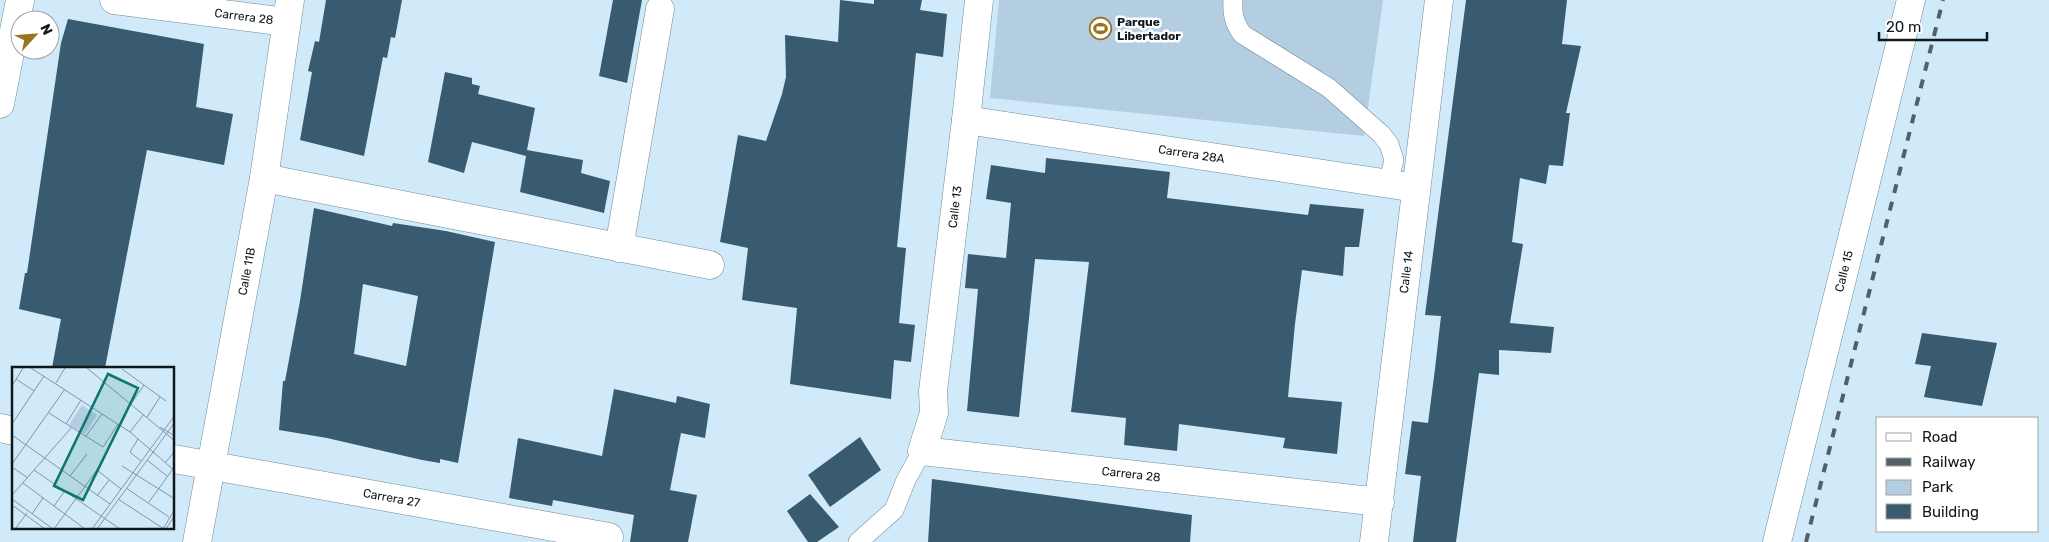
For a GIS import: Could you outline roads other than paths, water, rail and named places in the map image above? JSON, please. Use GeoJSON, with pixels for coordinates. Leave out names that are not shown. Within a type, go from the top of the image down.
{"type":"FeatureCollection","features":[{"type":"Feature","properties":{"kind":"street"},"geometry":{"type":"LineString","coordinates":[[0,104],[20,0]]}},
{"type":"Feature","properties":{"kind":"street","name":"Carrera 28"},"geometry":{"type":"LineString","coordinates":[[114,0],[288,11]]}},
{"type":"Feature","properties":{"kind":"street","name":"Calle 13"},"geometry":{"type":"LineString","coordinates":[[922,451],[934,413],[933,391],[979,0]]}},
{"type":"Feature","properties":{"kind":"street","name":"Calle 14"},"geometry":{"type":"LineString","coordinates":[[1374,542],[1438,0]]}},
{"type":"Feature","properties":{"kind":"street","name":"Calle 15"},"geometry":{"type":"LineString","coordinates":[[1777,542],[1911,0]]}},
{"type":"Feature","properties":{"kind":"street"},"geometry":{"type":"LineString","coordinates":[[619,248],[660,9]]}},
{"type":"Feature","properties":{"kind":"street","name":"Calle 11B"},"geometry":{"type":"LineString","coordinates":[[197,542],[264,178],[288,11]]}},
{"type":"Feature","properties":{"kind":"street","name":"Carrera 28A"},"geometry":{"type":"LineString","coordinates":[[966,120],[1416,188]]}},
{"type":"Feature","properties":{"kind":"street"},"geometry":{"type":"LineString","coordinates":[[264,178],[710,265]]}},
{"type":"Feature","properties":{"kind":"street","name":"Carrera 28"},"geometry":{"type":"LineString","coordinates":[[922,451],[1380,502]]}},
{"type":"Feature","properties":{"kind":"street","name":"Carrera 27"},"geometry":{"type":"LineString","coordinates":[[175,459],[546,534],[609,537]]}},
{"type":"Feature","properties":{"kind":"lane"},"geometry":{"type":"LineString","coordinates":[[1233,0],[1232,12],[1235,24],[1242,34],[1329,88],[1381,134],[1389,144],[1394,160],[1388,184]]}},
{"type":"Feature","properties":{"kind":"lane"},"geometry":{"type":"LineString","coordinates":[[858,542],[894,510],[906,480],[922,451]]}},
{"type":"Feature","properties":{"kind":"railway"},"geometry":{"type":"LineString","coordinates":[[1806,542],[1943,0]]}},
{"type":"Feature","properties":{"kind":"place","name":"Parque Libertador"},"geometry":{"type":"Point","coordinates":[1101,29]}}]}
